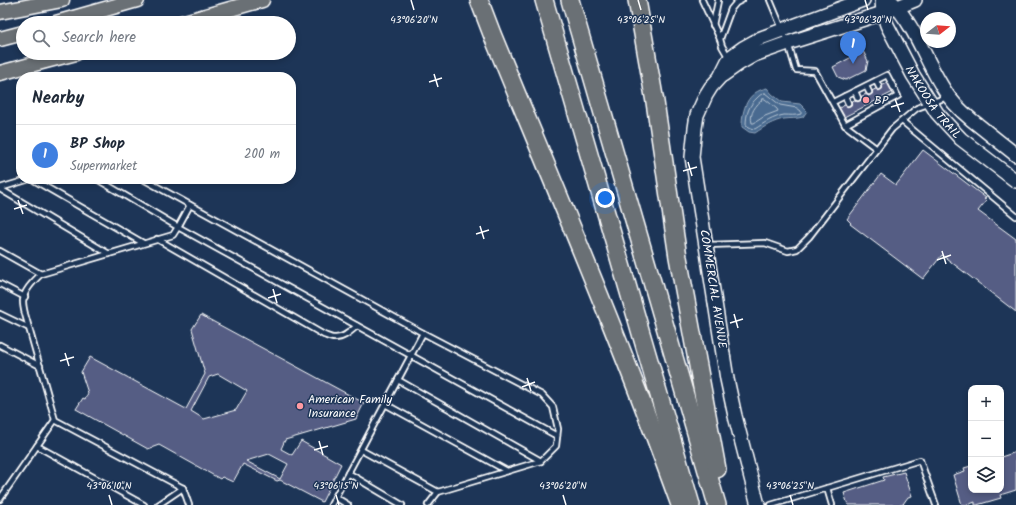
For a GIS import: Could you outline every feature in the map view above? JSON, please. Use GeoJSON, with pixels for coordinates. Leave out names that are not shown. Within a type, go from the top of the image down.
{"type":"FeatureCollection","features":[{"type":"Feature","properties":{"kind":"highway"},"geometry":{"type":"LineString","coordinates":[[479,0],[617,340],[680,505]]}},
{"type":"Feature","properties":{"kind":"highway"},"geometry":{"type":"LineString","coordinates":[[544,0],[691,505]]}},
{"type":"Feature","properties":{"kind":"highway"},"geometry":{"type":"LineString","coordinates":[[570,0],[717,505]]}},
{"type":"Feature","properties":{"kind":"highway"},"geometry":{"type":"LineString","coordinates":[[637,0],[655,102],[678,257],[714,456],[725,505]]}},
{"type":"Feature","properties":{"kind":"highway"},"geometry":{"type":"LineString","coordinates":[[648,0],[655,102]]}},
{"type":"Feature","properties":{"kind":"main road"},"geometry":{"type":"LineString","coordinates":[[0,12],[62,0]]}},
{"type":"Feature","properties":{"kind":"main road"},"geometry":{"type":"LineString","coordinates":[[80,16],[136,0]]}},
{"type":"Feature","properties":{"kind":"main road"},"geometry":{"type":"LineString","coordinates":[[206,16],[262,0]]}},
{"type":"Feature","properties":{"kind":"main road"},"geometry":{"type":"LineString","coordinates":[[0,39],[16,35]]}},
{"type":"Feature","properties":{"kind":"main road"},"geometry":{"type":"LineString","coordinates":[[1,73],[50,60]]}},
{"type":"Feature","properties":{"kind":"street","name":"COMMERCIAL AVENUE"},"geometry":{"type":"LineString","coordinates":[[758,505],[727,379],[692,157],[697,115],[711,87],[720,77],[730,59],[736,52],[752,43],[783,30],[863,0]]}},
{"type":"Feature","properties":{"kind":"street","name":"COMMERCIAL AVENUE"},"geometry":{"type":"LineString","coordinates":[[720,77],[760,53],[882,6],[915,0]]}},
{"type":"Feature","properties":{"kind":"street","name":"NAKOOSA TRAIL"},"geometry":{"type":"LineString","coordinates":[[893,4],[904,15],[948,96],[968,117],[1016,155]]}},
{"type":"Feature","properties":{"kind":"street","name":"NAKOOSA TRAIL"},"geometry":{"type":"LineString","coordinates":[[882,6],[887,25],[913,75],[931,104],[946,124],[961,138],[1016,181]]}},
{"type":"Feature","properties":{"kind":"lane"},"geometry":{"type":"LineString","coordinates":[[702,0],[722,46],[730,59]]}},
{"type":"Feature","properties":{"kind":"lane"},"geometry":{"type":"LineString","coordinates":[[713,25],[718,0]]}},
{"type":"Feature","properties":{"kind":"lane"},"geometry":{"type":"LineString","coordinates":[[720,39],[731,9],[736,3],[742,0]]}},
{"type":"Feature","properties":{"kind":"lane"},"geometry":{"type":"LineString","coordinates":[[770,0],[788,43],[796,70],[815,71],[845,125],[877,149]]}},
{"type":"Feature","properties":{"kind":"lane"},"geometry":{"type":"LineString","coordinates":[[833,102],[887,75],[898,96],[845,125]]}},
{"type":"Feature","properties":{"kind":"lane"},"geometry":{"type":"LineString","coordinates":[[876,81],[879,87]]}},
{"type":"Feature","properties":{"kind":"lane"},"geometry":{"type":"LineString","coordinates":[[866,86],[869,92]]}},
{"type":"Feature","properties":{"kind":"lane"},"geometry":{"type":"LineString","coordinates":[[855,91],[858,98]]}},
{"type":"Feature","properties":{"kind":"lane"},"geometry":{"type":"LineString","coordinates":[[844,96],[848,103]]}},
{"type":"Feature","properties":{"kind":"lane"},"geometry":{"type":"LineString","coordinates":[[706,246],[765,243],[788,251],[797,249],[809,237],[892,129],[916,108],[931,104],[948,96]]}},
{"type":"Feature","properties":{"kind":"lane"},"geometry":{"type":"LineString","coordinates":[[884,97],[886,102]]}},
{"type":"Feature","properties":{"kind":"lane"},"geometry":{"type":"LineString","coordinates":[[874,102],[876,108]]}},
{"type":"Feature","properties":{"kind":"lane"},"geometry":{"type":"LineString","coordinates":[[863,108],[866,114]]}},
{"type":"Feature","properties":{"kind":"lane"},"geometry":{"type":"LineString","coordinates":[[852,113],[855,119]]}},
{"type":"Feature","properties":{"kind":"lane"},"geometry":{"type":"LineString","coordinates":[[902,120],[1016,216]]}},
{"type":"Feature","properties":{"kind":"lane"},"geometry":{"type":"LineString","coordinates":[[0,189],[16,184]]}},
{"type":"Feature","properties":{"kind":"lane"},"geometry":{"type":"LineString","coordinates":[[40,184],[143,243]]}},
{"type":"Feature","properties":{"kind":"lane"},"geometry":{"type":"LineString","coordinates":[[105,184],[178,227],[557,436]]}},
{"type":"Feature","properties":{"kind":"lane"},"geometry":{"type":"LineString","coordinates":[[152,184],[423,333],[542,395],[553,407],[558,429],[556,446],[541,461],[438,492],[428,505]]}},
{"type":"Feature","properties":{"kind":"lane"},"geometry":{"type":"LineString","coordinates":[[0,189],[109,254]]}},
{"type":"Feature","properties":{"kind":"lane"},"geometry":{"type":"LineString","coordinates":[[189,505],[184,488],[55,420],[25,314],[23,301],[32,283],[41,274],[173,235],[190,205]]}},
{"type":"Feature","properties":{"kind":"lane"},"geometry":{"type":"LineString","coordinates":[[157,239],[324,335],[334,338],[342,337],[357,326]]}},
{"type":"Feature","properties":{"kind":"lane"},"geometry":{"type":"LineString","coordinates":[[0,251],[41,274]]}},
{"type":"Feature","properties":{"kind":"lane"},"geometry":{"type":"LineString","coordinates":[[0,284],[25,297]]}},
{"type":"Feature","properties":{"kind":"lane"},"geometry":{"type":"LineString","coordinates":[[0,314],[29,328]]}},
{"type":"Feature","properties":{"kind":"lane"},"geometry":{"type":"LineString","coordinates":[[331,505],[423,333]]}},
{"type":"Feature","properties":{"kind":"lane"},"geometry":{"type":"LineString","coordinates":[[0,345],[40,366]]}},
{"type":"Feature","properties":{"kind":"lane"},"geometry":{"type":"LineString","coordinates":[[398,380],[541,461]]}},
{"type":"Feature","properties":{"kind":"lane"},"geometry":{"type":"LineString","coordinates":[[385,404],[507,471]]}},
{"type":"Feature","properties":{"kind":"lane"},"geometry":{"type":"LineString","coordinates":[[0,499],[55,420]]}},
{"type":"Feature","properties":{"kind":"lane"},"geometry":{"type":"LineString","coordinates":[[37,446],[144,505]]}},
{"type":"Feature","properties":{"kind":"lane"},"geometry":{"type":"LineString","coordinates":[[361,450],[438,492]]}},
{"type":"Feature","properties":{"kind":"lane"},"geometry":{"type":"LineString","coordinates":[[771,505],[920,460],[936,505]]}},
{"type":"Feature","properties":{"kind":"lane"},"geometry":{"type":"LineString","coordinates":[[348,473],[402,505]]}},
{"type":"Feature","properties":{"kind":"lane"},"geometry":{"type":"LineString","coordinates":[[158,505],[184,488]]}},
{"type":"Feature","properties":{"kind":"lane"},"geometry":{"type":"LineString","coordinates":[[827,488],[832,505]]}},
{"type":"Feature","properties":{"kind":"lane"},"geometry":{"type":"LineString","coordinates":[[335,498],[348,505]]}},
{"type":"Feature","properties":{"kind":"water"},"geometry":{"type":"Polygon","coordinates":[[[767,88],[782,102],[800,104],[807,111],[803,117],[780,120],[769,124],[755,133],[749,132],[742,127],[743,114],[747,102],[755,93],[767,88]]]}},
{"type":"Feature","properties":{"kind":"building"},"geometry":{"type":"Polygon","coordinates":[[[863,51],[868,61],[866,70],[846,80],[838,77],[833,67],[863,51]]]}},
{"type":"Feature","properties":{"kind":"building","name":"BP"},"geometry":{"type":"Polygon","coordinates":[[[889,82],[893,92],[844,117],[839,108],[889,82]]]}},
{"type":"Feature","properties":{"kind":"building"},"geometry":{"type":"Polygon","coordinates":[[[923,150],[986,198],[984,199],[986,201],[978,211],[1016,239],[1016,312],[942,255],[923,279],[850,224],[851,223],[847,219],[881,174],[896,185],[923,150]]]}},
{"type":"Feature","properties":{"kind":"building","name":"American Family Insurance"},"geometry":{"type":"Polygon","coordinates":[[[201,315],[364,403],[356,419],[285,440],[281,449],[292,455],[301,441],[341,464],[322,502],[280,480],[277,481],[243,464],[233,482],[222,477],[220,479],[159,445],[148,449],[76,409],[88,393],[81,372],[90,357],[186,409],[205,374],[192,329],[201,315]],[[218,374],[209,377],[191,411],[204,419],[236,410],[247,391],[218,374]],[[269,454],[246,461],[280,479],[288,464],[269,454]]]}},
{"type":"Feature","properties":{"kind":"building"},"geometry":{"type":"Polygon","coordinates":[[[1016,452],[1016,490],[1000,495],[1001,498],[977,505],[975,505],[975,502],[962,505],[953,475],[965,471],[964,468],[968,467],[968,493],[1004,493],[1004,456],[1016,452]]]}},
{"type":"Feature","properties":{"kind":"building"},"geometry":{"type":"Polygon","coordinates":[[[904,472],[912,496],[908,497],[903,504],[904,505],[848,505],[844,493],[884,480],[883,477],[904,472]]]}},
{"type":"Feature","properties":{"kind":"place","name":"BP Shop"},"geometry":{"type":"Point","coordinates":[853,64]}},
{"type":"Feature","properties":{"kind":"place","name":"BP"},"geometry":{"type":"Point","coordinates":[866,100]}},
{"type":"Feature","properties":{"kind":"place","name":"American Family Insurance"},"geometry":{"type":"Point","coordinates":[300,406]}}]}
